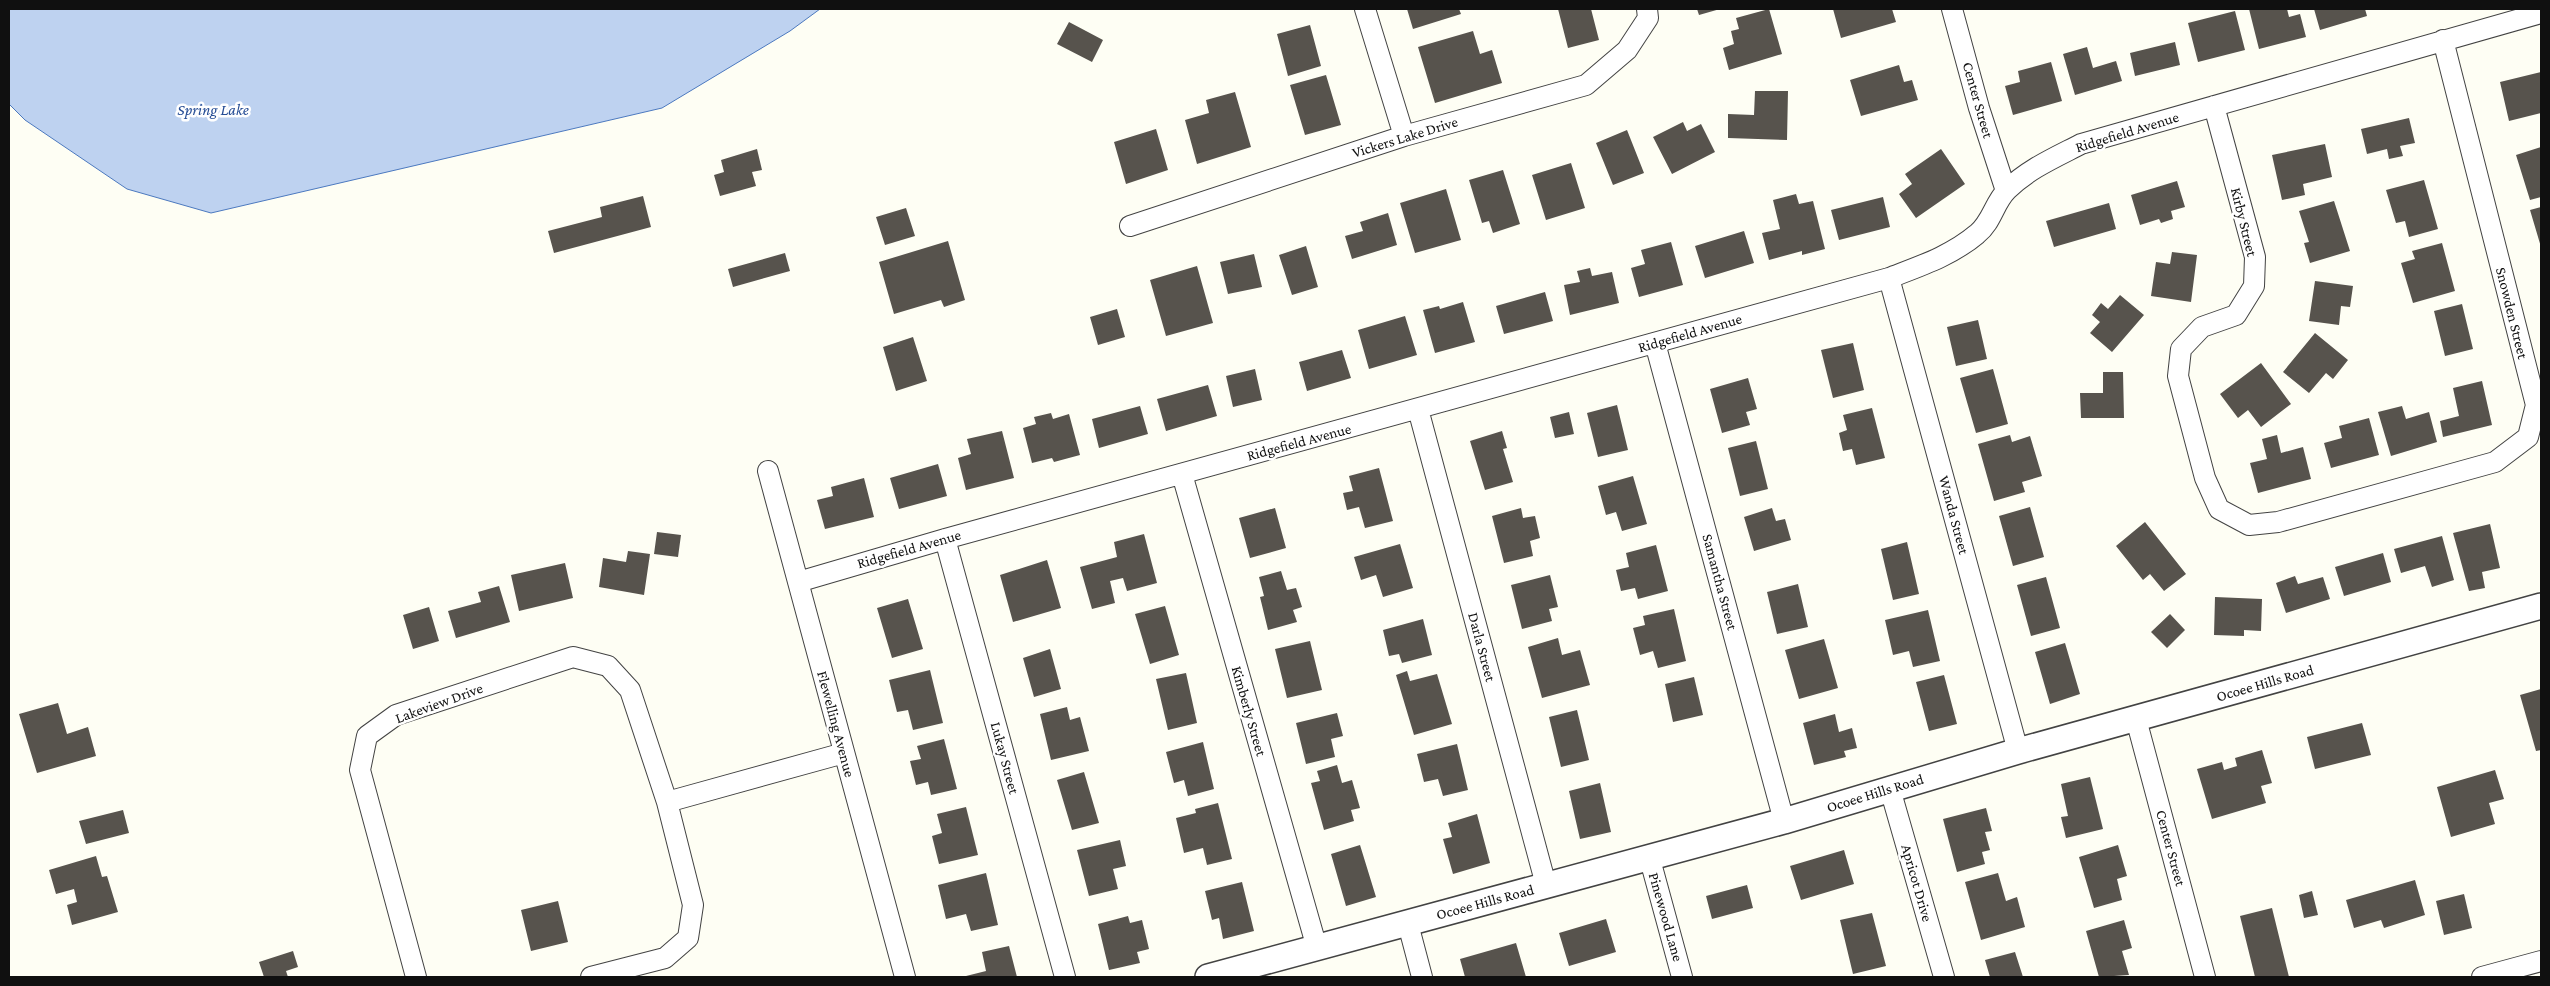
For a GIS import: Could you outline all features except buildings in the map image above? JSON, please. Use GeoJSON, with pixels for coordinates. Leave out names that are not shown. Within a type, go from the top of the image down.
{"type":"FeatureCollection","features":[{"type":"Feature","properties":{"kind":"street"},"geometry":{"type":"LineString","coordinates":[[1364,9],[1404,136]]}},
{"type":"Feature","properties":{"kind":"street","name":"Vickers Lake Drive"},"geometry":{"type":"LineString","coordinates":[[1130,226],[1404,136],[1586,85],[1627,50],[1648,18],[1648,9]]}},
{"type":"Feature","properties":{"kind":"street","name":"Center Street"},"geometry":{"type":"LineString","coordinates":[[1952,9],[1979,108],[2006,191]]}},
{"type":"Feature","properties":{"kind":"street","name":"Ridgefield Avenue"},"geometry":{"type":"LineString","coordinates":[[798,582],[945,539],[1889,278],[1951,253],[1978,233],[1989,222],[2006,191],[2036,168],[2081,144],[2541,13]]}},
{"type":"Feature","properties":{"kind":"street","name":"Snowden Street"},"geometry":{"type":"LineString","coordinates":[[2205,478],[2219,509],[2250,525],[2278,522],[2495,462],[2528,437],[2536,405],[2442,40]]}},
{"type":"Feature","properties":{"kind":"street","name":"Kirby Street"},"geometry":{"type":"LineString","coordinates":[[2205,478],[2178,376],[2181,349],[2202,327],[2236,315],[2254,286],[2255,257],[2214,106]]}},
{"type":"Feature","properties":{"kind":"street","name":"Wanda Street"},"geometry":{"type":"LineString","coordinates":[[1889,278],[2018,751]]}},
{"type":"Feature","properties":{"kind":"street","name":"Samantha Street"},"geometry":{"type":"LineString","coordinates":[[1655,343],[1784,821]]}},
{"type":"Feature","properties":{"kind":"street","name":"Darla Street"},"geometry":{"type":"LineString","coordinates":[[1418,409],[1546,885]]}},
{"type":"Feature","properties":{"kind":"street","name":"Flewelling Avenue"},"geometry":{"type":"LineString","coordinates":[[768,471],[905,977]]}},
{"type":"Feature","properties":{"kind":"street","name":"Kimberly Street"},"geometry":{"type":"LineString","coordinates":[[1182,474],[1317,948]]}},
{"type":"Feature","properties":{"kind":"street","name":"Lukay Street"},"geometry":{"type":"LineString","coordinates":[[945,539],[1065,977]]}},
{"type":"Feature","properties":{"kind":"street","name":"Ocoee Hills Road"},"geometry":{"type":"LineString","coordinates":[[1208,977],[1408,924],[1649,856],[1784,821],[2018,751],[2541,606]]}},
{"type":"Feature","properties":{"kind":"street","name":"Lakeview Drive"},"geometry":{"type":"LineString","coordinates":[[416,977],[360,770],[367,736],[396,715],[573,657],[608,666],[630,690],[666,802],[693,905],[688,938],[664,958],[591,977]]}},
{"type":"Feature","properties":{"kind":"street","name":"Center Street"},"geometry":{"type":"LineString","coordinates":[[2136,719],[2205,977]]}},
{"type":"Feature","properties":{"kind":"street"},"geometry":{"type":"LineString","coordinates":[[666,802],[844,752]]}},
{"type":"Feature","properties":{"kind":"street","name":"Apricot Drive"},"geometry":{"type":"LineString","coordinates":[[1890,789],[1944,977]]}},
{"type":"Feature","properties":{"kind":"street","name":"Pinewood Lane"},"geometry":{"type":"LineString","coordinates":[[1649,856],[1682,977]]}},
{"type":"Feature","properties":{"kind":"street"},"geometry":{"type":"LineString","coordinates":[[1408,924],[1422,977]]}},
{"type":"Feature","properties":{"kind":"street"},"geometry":{"type":"LineString","coordinates":[[2482,977],[2541,961]]}},
{"type":"Feature","properties":{"kind":"water","name":"Spring Lake"},"geometry":{"type":"Polygon","coordinates":[[[9,9],[820,9],[790,31],[662,108],[211,213],[127,189],[25,120],[9,104],[9,9]]]}}]}
